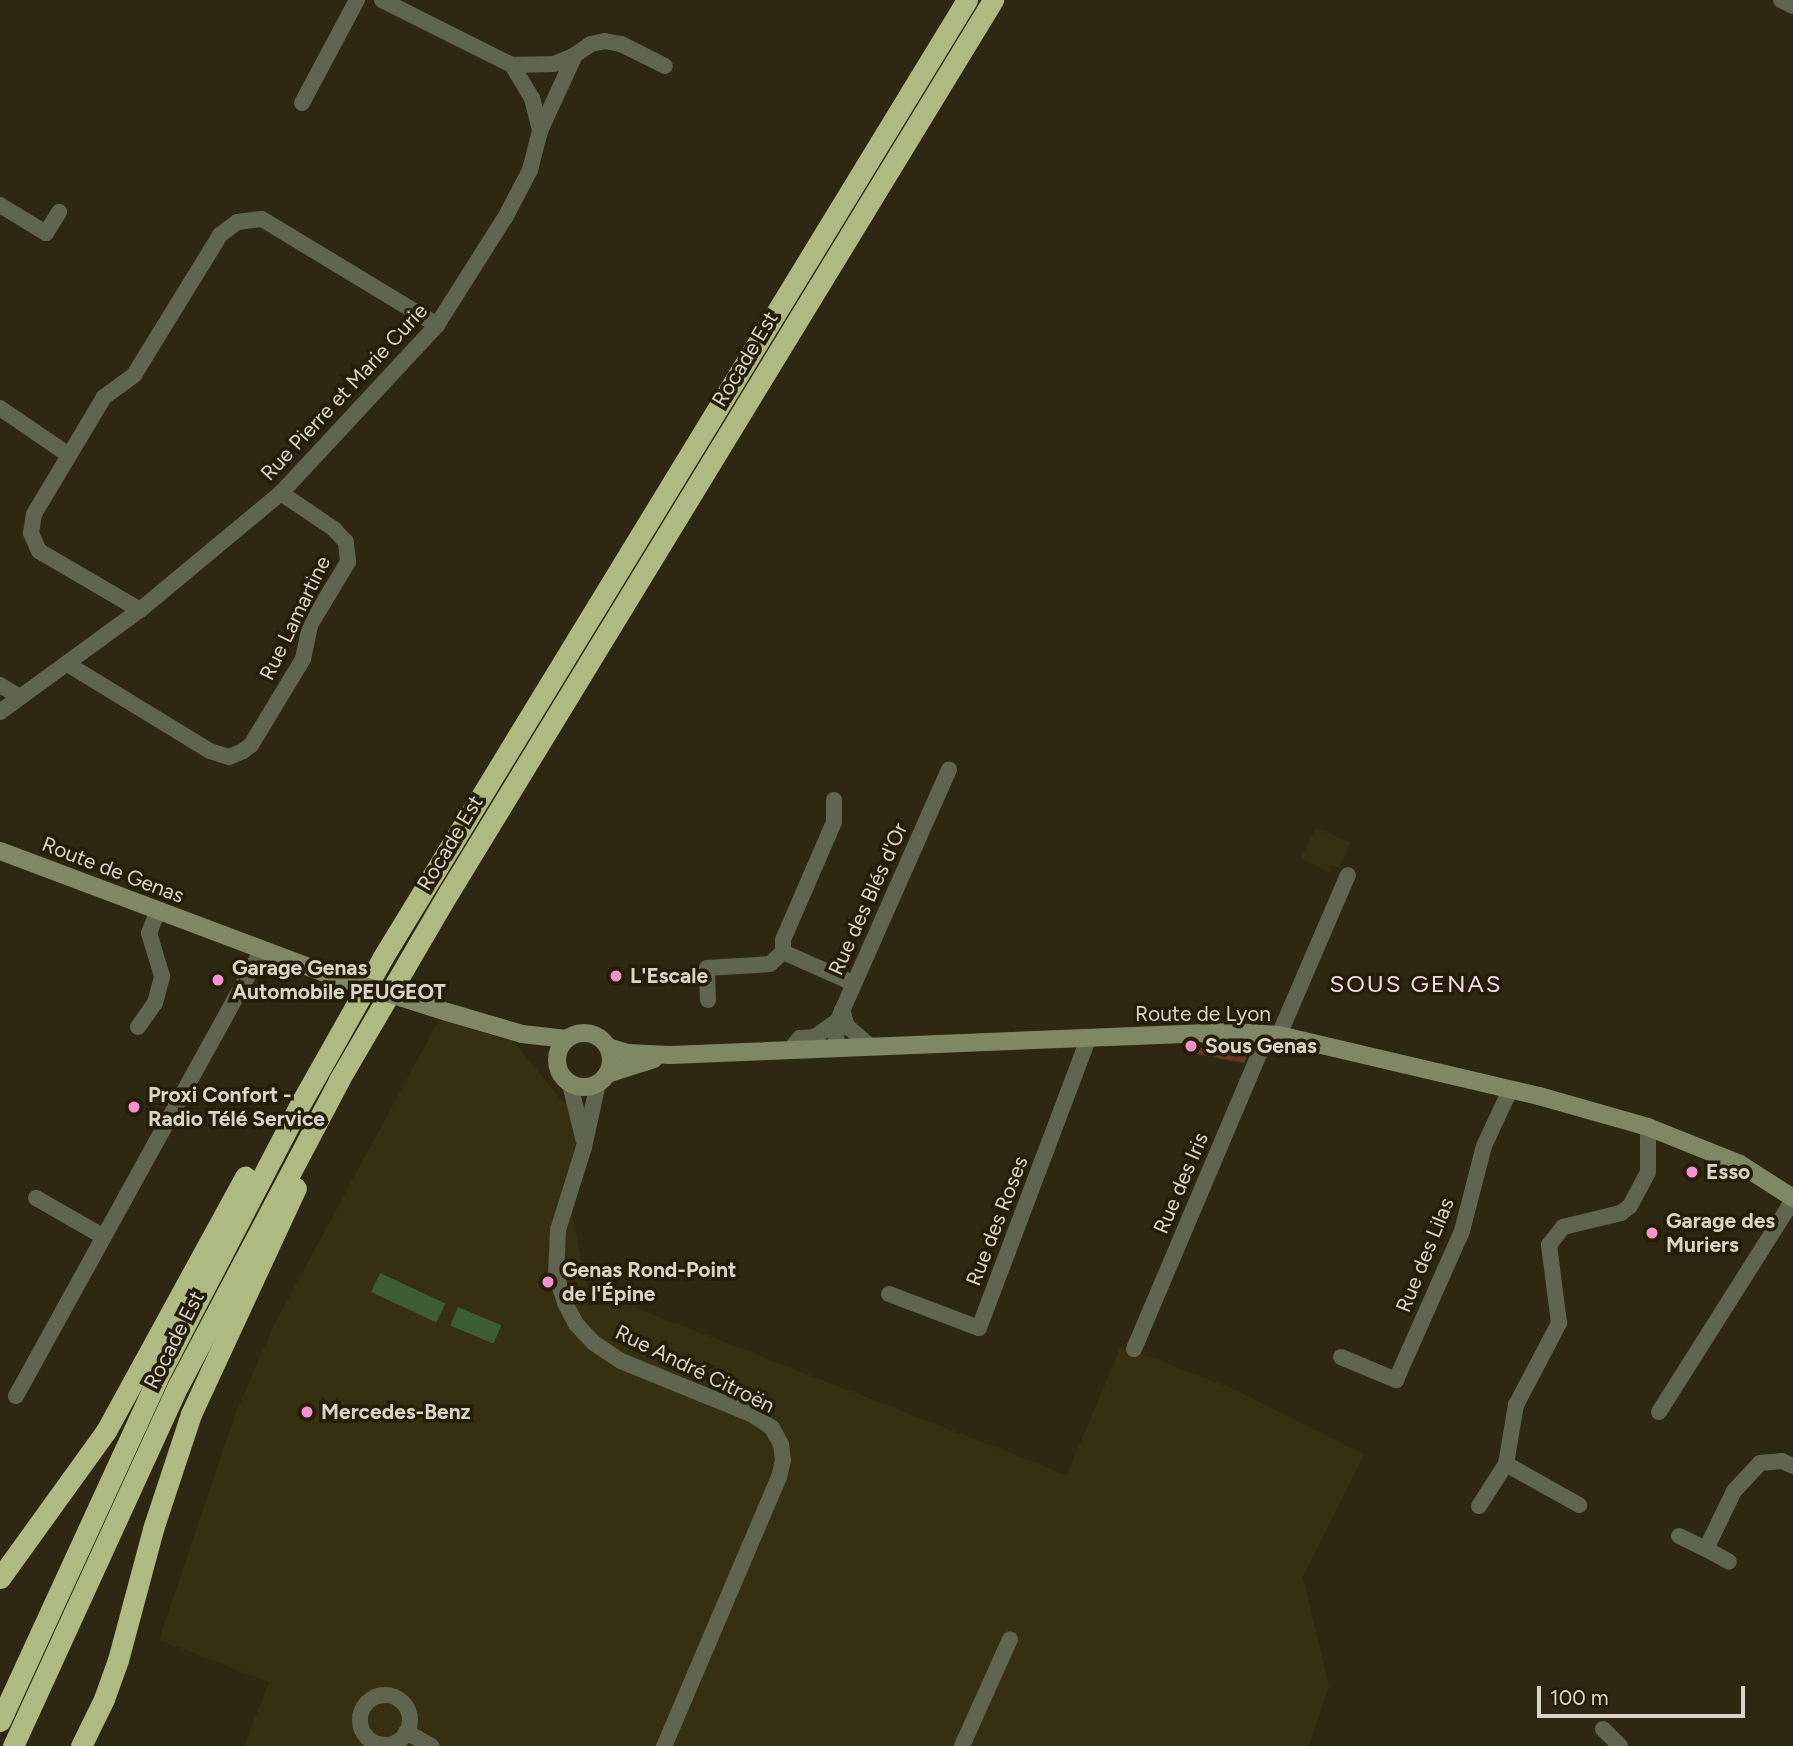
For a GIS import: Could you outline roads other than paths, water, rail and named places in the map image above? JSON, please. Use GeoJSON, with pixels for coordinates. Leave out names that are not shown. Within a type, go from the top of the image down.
{"type":"FeatureCollection","features":[{"type":"Feature","properties":{"kind":"highway","name":"Rocade Est"},"geometry":{"type":"LineString","coordinates":[[0,1721],[157,1379],[302,1101],[390,945],[967,0]]}},
{"type":"Feature","properties":{"kind":"highway","name":"Rocade Est"},"geometry":{"type":"LineString","coordinates":[[13,1746],[178,1386],[339,1080],[449,892],[993,0]]}},
{"type":"Feature","properties":{"kind":"highway"},"geometry":{"type":"LineString","coordinates":[[81,1746],[118,1660],[153,1529],[191,1414],[290,1200],[339,1103],[339,1080]]}},
{"type":"Feature","properties":{"kind":"highway"},"geometry":{"type":"LineString","coordinates":[[0,1578],[106,1431],[285,1107],[302,1101]]}},
{"type":"Feature","properties":{"kind":"street"},"geometry":{"type":"LineString","coordinates":[[302,103],[357,0]]}},
{"type":"Feature","properties":{"kind":"street"},"geometry":{"type":"LineString","coordinates":[[382,0],[512,65],[534,67],[554,64],[591,44],[605,41],[621,44],[665,66]]}},
{"type":"Feature","properties":{"kind":"street"},"geometry":{"type":"LineString","coordinates":[[1781,0],[1793,6]]}},
{"type":"Feature","properties":{"kind":"street","name":"Rue Pierre et Marie Curie"},"geometry":{"type":"LineString","coordinates":[[0,712],[18,696],[69,665],[140,610],[281,493],[437,325],[530,170],[540,131],[575,55]]}},
{"type":"Feature","properties":{"kind":"street"},"geometry":{"type":"LineString","coordinates":[[512,65],[532,98],[540,131]]}},
{"type":"Feature","properties":{"kind":"street"},"geometry":{"type":"LineString","coordinates":[[0,205],[46,233],[59,212]]}},
{"type":"Feature","properties":{"kind":"street"},"geometry":{"type":"LineString","coordinates":[[140,610],[38,551],[32,533],[34,514],[104,397],[134,375],[220,235],[237,222],[262,219],[437,325]]}},
{"type":"Feature","properties":{"kind":"street"},"geometry":{"type":"LineString","coordinates":[[0,408],[69,455]]}},
{"type":"Feature","properties":{"kind":"street","name":"Rue Lamartine"},"geometry":{"type":"LineString","coordinates":[[69,665],[210,751],[229,757],[243,751],[303,659],[310,625],[348,562],[346,542],[334,529],[281,493]]}},
{"type":"Feature","properties":{"kind":"street"},"geometry":{"type":"LineString","coordinates":[[0,685],[18,696]]}},
{"type":"Feature","properties":{"kind":"street","name":"Rue des Blés d'Or"},"geometry":{"type":"LineString","coordinates":[[835,1049],[840,1015],[853,983],[949,770]]}},
{"type":"Feature","properties":{"kind":"street"},"geometry":{"type":"LineString","coordinates":[[708,1000],[707,968],[770,964],[783,952],[783,940],[834,822],[834,800]]}},
{"type":"Feature","properties":{"kind":"street","name":"Route de Genas"},"geometry":{"type":"LineString","coordinates":[[0,851],[262,950]]}},
{"type":"Feature","properties":{"kind":"street","name":"Rue des Iris"},"geometry":{"type":"LineString","coordinates":[[1134,1349],[1348,875]]}},
{"type":"Feature","properties":{"kind":"street"},"geometry":{"type":"LineString","coordinates":[[138,1027],[155,1003],[162,976],[149,933],[158,911]]}},
{"type":"Feature","properties":{"kind":"street"},"geometry":{"type":"LineString","coordinates":[[16,1396],[262,950],[327,974],[522,1034],[567,1039],[589,1034],[608,1047],[611,1061],[603,1079],[585,1087],[570,1084],[557,1067],[522,1034]]}},
{"type":"Feature","properties":{"kind":"street"},"geometry":{"type":"LineString","coordinates":[[783,952],[853,983]]}},
{"type":"Feature","properties":{"kind":"street"},"geometry":{"type":"LineString","coordinates":[[789,1051],[800,1038],[815,1037],[840,1015],[847,1026],[871,1047]]}},
{"type":"Feature","properties":{"kind":"street","name":"Route de Lyon"},"geometry":{"type":"LineString","coordinates":[[608,1047],[628,1053],[670,1055],[1234,1032],[1274,1035],[1510,1090],[1648,1127],[1740,1164],[1793,1199]]}},
{"type":"Feature","properties":{"kind":"street"},"geometry":{"type":"LineString","coordinates":[[557,1067],[557,1054],[567,1039]]}},
{"type":"Feature","properties":{"kind":"street","name":"Rue des Roses"},"geometry":{"type":"LineString","coordinates":[[889,1294],[979,1328],[1088,1039]]}},
{"type":"Feature","properties":{"kind":"street","name":"Route de Lyon"},"geometry":{"type":"LineString","coordinates":[[603,1079],[670,1055]]}},
{"type":"Feature","properties":{"kind":"street","name":"Rue André Citroën"},"geometry":{"type":"LineString","coordinates":[[603,1079],[558,1230],[558,1283],[576,1324],[594,1343],[621,1361],[753,1415],[772,1428],[781,1444],[783,1460],[779,1477],[664,1746]]}},
{"type":"Feature","properties":{"kind":"street","name":"Rue André Citroën"},"geometry":{"type":"LineString","coordinates":[[570,1084],[584,1147]]}},
{"type":"Feature","properties":{"kind":"street","name":"Rue des Lilas"},"geometry":{"type":"LineString","coordinates":[[1341,1357],[1396,1380],[1462,1231],[1484,1146],[1510,1090]]}},
{"type":"Feature","properties":{"kind":"street"},"geometry":{"type":"LineString","coordinates":[[1479,1506],[1506,1464],[1516,1405],[1559,1324],[1549,1245],[1563,1227],[1621,1213],[1630,1206],[1648,1172],[1648,1127]]}},
{"type":"Feature","properties":{"kind":"street"},"geometry":{"type":"LineString","coordinates":[[36,1198],[104,1237]]}},
{"type":"Feature","properties":{"kind":"street"},"geometry":{"type":"LineString","coordinates":[[1659,1412],[1793,1199]]}},
{"type":"Feature","properties":{"kind":"street"},"geometry":{"type":"LineString","coordinates":[[1706,1549],[1734,1491],[1760,1464],[1783,1461],[1793,1466]]}},
{"type":"Feature","properties":{"kind":"street"},"geometry":{"type":"LineString","coordinates":[[1506,1464],[1579,1506]]}},
{"type":"Feature","properties":{"kind":"street"},"geometry":{"type":"LineString","coordinates":[[1679,1535],[1729,1562]]}},
{"type":"Feature","properties":{"kind":"street"},"geometry":{"type":"LineString","coordinates":[[962,1746],[1010,1639]]}},
{"type":"Feature","properties":{"kind":"street"},"geometry":{"type":"LineString","coordinates":[[1603,1729],[1620,1746]]}},
{"type":"Feature","properties":{"kind":"street"},"geometry":{"type":"LineString","coordinates":[[406,1732],[431,1746]]}},
{"type":"Feature","properties":{"kind":"place","name":"L'Escale"},"geometry":{"type":"Point","coordinates":[616,976]}},
{"type":"Feature","properties":{"kind":"place","name":"Garage Genas Automobile PEUGEOT"},"geometry":{"type":"Point","coordinates":[218,980]}},
{"type":"Feature","properties":{"kind":"place","name":"Sous Genas"},"geometry":{"type":"Point","coordinates":[1191,1046]}},
{"type":"Feature","properties":{"kind":"place","name":"Proxi Confort - Radio Télé Service"},"geometry":{"type":"Point","coordinates":[134,1107]}},
{"type":"Feature","properties":{"kind":"place","name":"Esso"},"geometry":{"type":"Point","coordinates":[1692,1172]}},
{"type":"Feature","properties":{"kind":"place","name":"Garage des Muriers"},"geometry":{"type":"Point","coordinates":[1652,1233]}},
{"type":"Feature","properties":{"kind":"place","name":"Genas Rond-Point de l'Épine"},"geometry":{"type":"Point","coordinates":[548,1282]}},
{"type":"Feature","properties":{"kind":"place","name":"Mercedes-Benz"},"geometry":{"type":"Point","coordinates":[307,1412]}},
{"type":"Feature","properties":{"kind":"district","name":"SOUS GENAS"},"geometry":{"type":"Point","coordinates":[1416,984]}}]}
